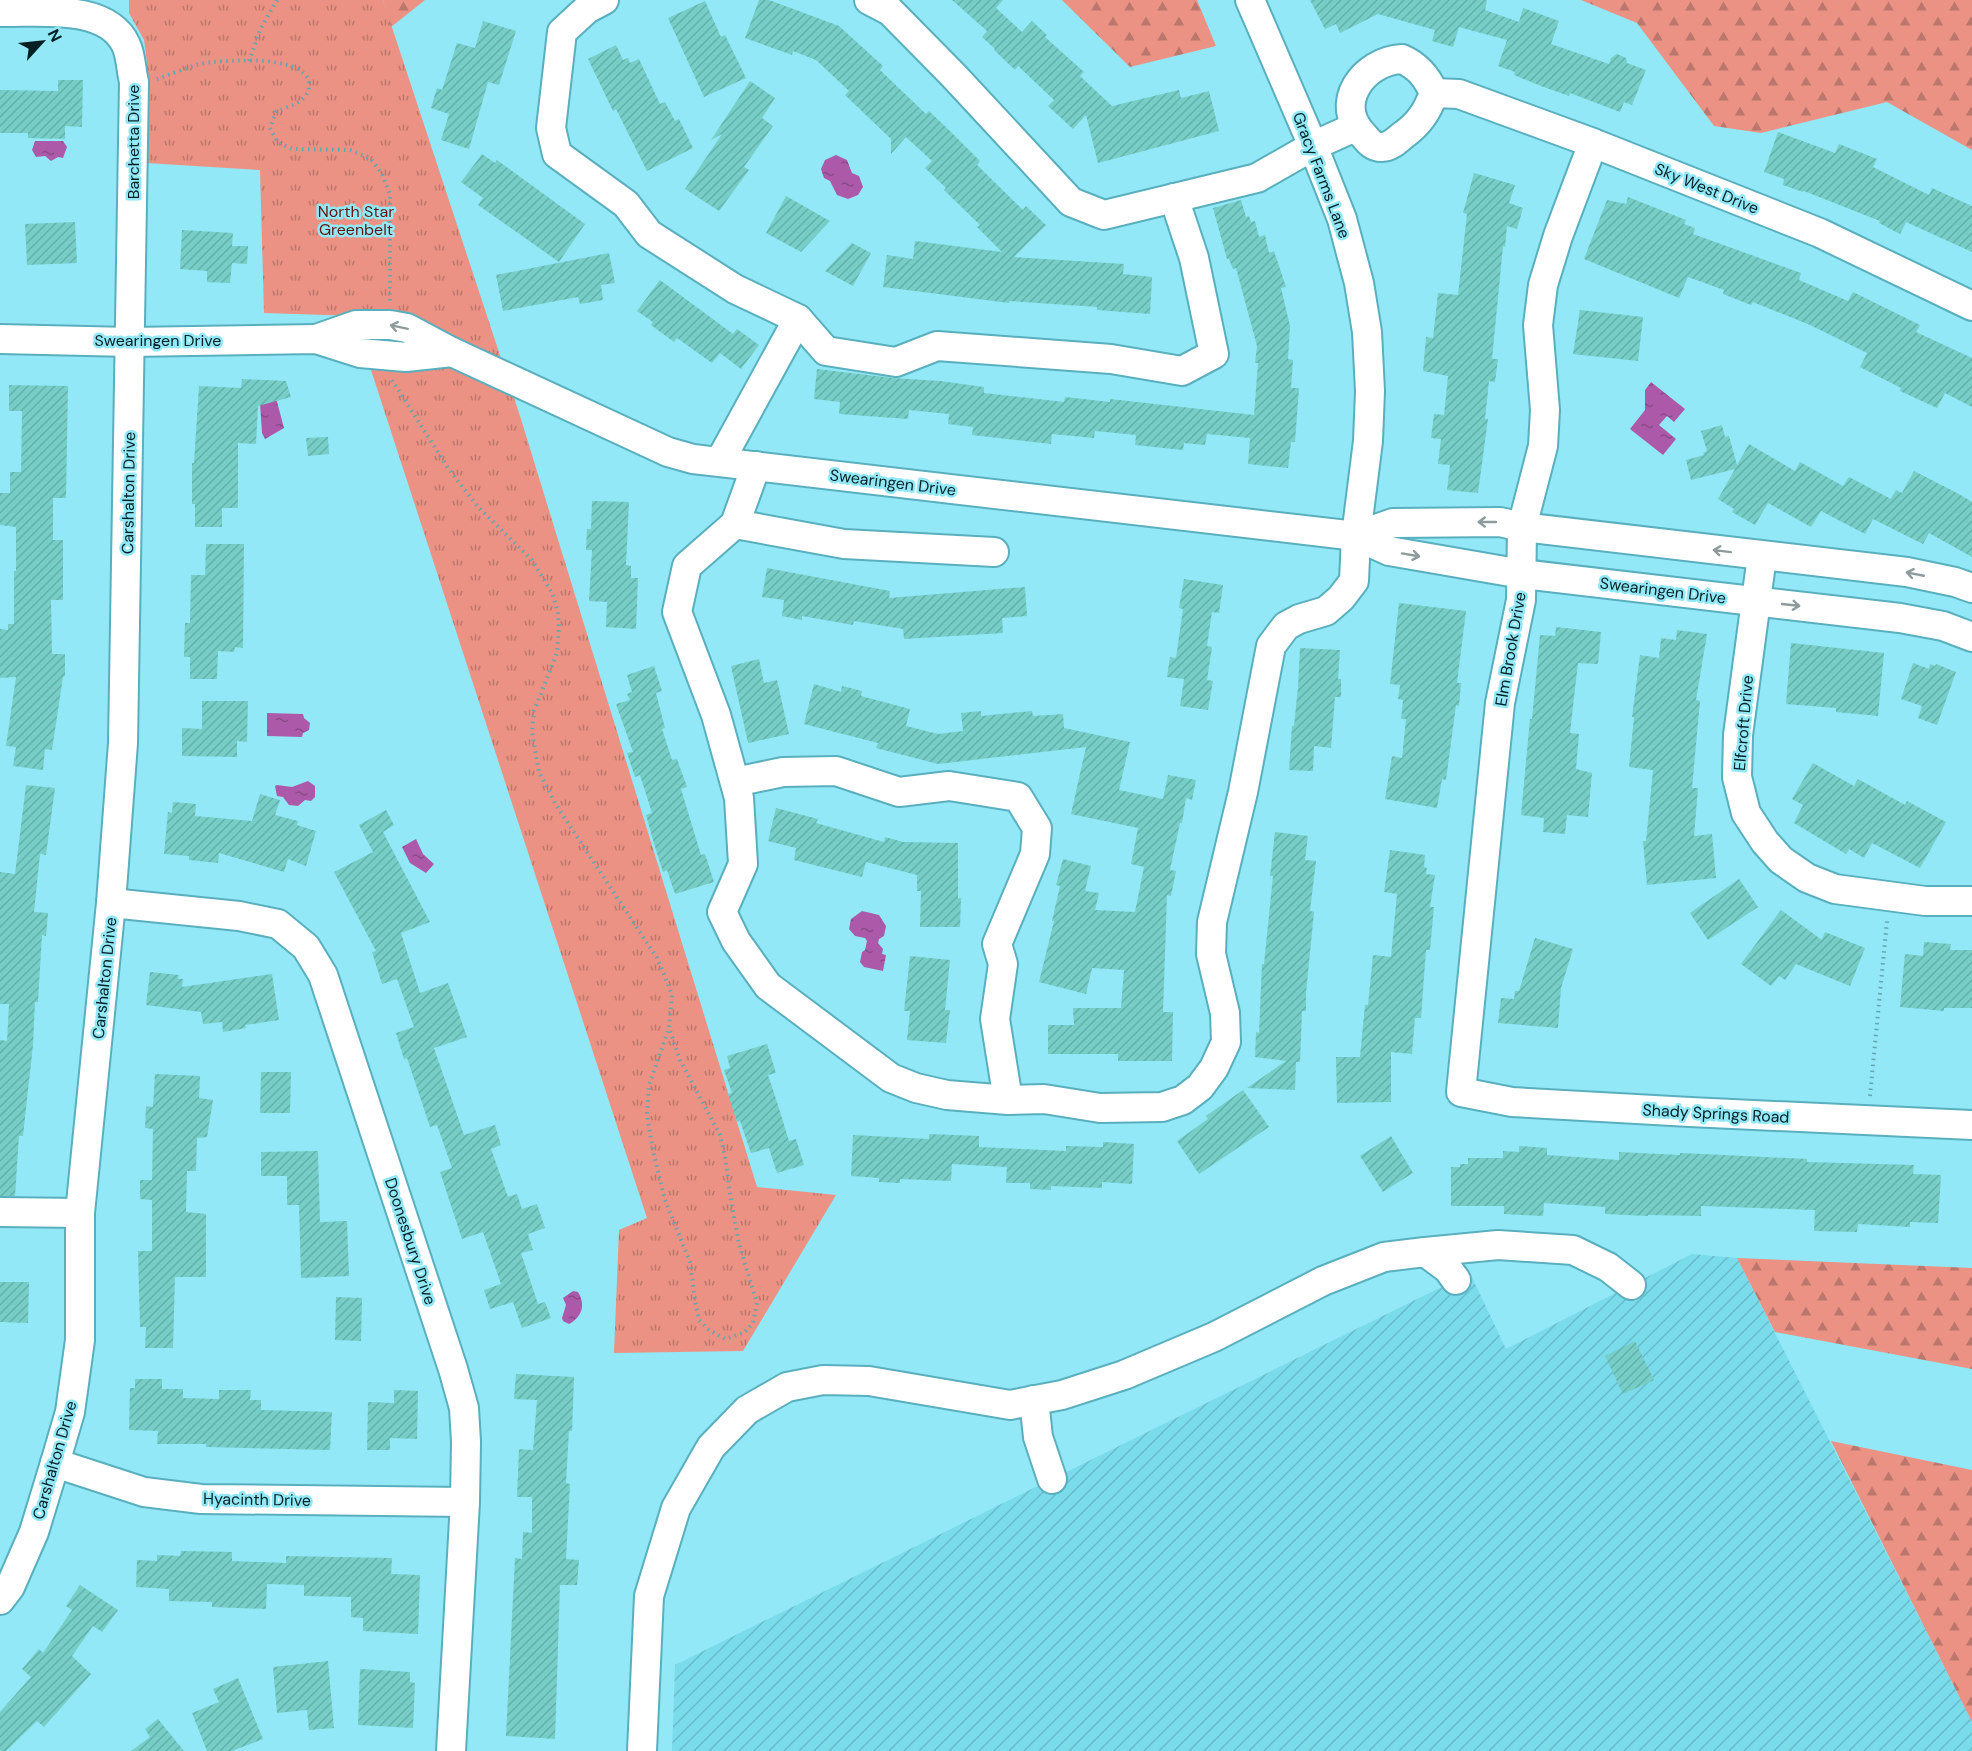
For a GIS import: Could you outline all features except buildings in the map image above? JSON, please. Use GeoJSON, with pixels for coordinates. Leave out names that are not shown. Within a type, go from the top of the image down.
{"type":"FeatureCollection","features":[{"type":"Feature","properties":{"kind":"street"},"geometry":{"type":"LineString","coordinates":[[604,0],[587,9],[562,32],[551,128],[556,154],[626,204],[649,234],[735,289],[798,319],[826,351],[896,362],[937,346],[1111,359],[1182,371],[1214,354],[1194,258],[1174,198]]}},
{"type":"Feature","properties":{"kind":"street"},"geometry":{"type":"LineString","coordinates":[[869,0],[890,10],[1071,202],[1104,215],[1257,178],[1313,146],[1355,127]]}},
{"type":"Feature","properties":{"kind":"street","name":"Gracy Farms Lane"},"geometry":{"type":"LineString","coordinates":[[735,782],[739,798],[743,864],[722,912],[736,941],[768,986],[891,1078],[916,1088],[947,1095],[1008,1100],[1044,1099],[1100,1108],[1162,1107],[1183,1100],[1200,1087],[1214,1068],[1226,1042],[1225,1013],[1211,954],[1212,922],[1243,792],[1271,646],[1286,626],[1299,619],[1326,611],[1341,598],[1354,581],[1356,536],[1368,441],[1370,391],[1367,332],[1359,283],[1341,219],[1313,146],[1250,0]]}},
{"type":"Feature","properties":{"kind":"street","name":"Barchetta Drive"},"geometry":{"type":"LineString","coordinates":[[0,12],[70,13],[96,18],[119,34],[127,46],[134,81],[130,342]]}},
{"type":"Feature","properties":{"kind":"street"},"geometry":{"type":"LineString","coordinates":[[1402,59],[1414,64],[1429,81],[1434,93],[1428,110],[1391,145],[1373,146],[1355,127],[1350,107],[1354,87],[1368,72],[1391,60],[1402,59]]}},
{"type":"Feature","properties":{"kind":"street","name":"Sky West Drive"},"geometry":{"type":"LineString","coordinates":[[1434,93],[1459,94],[1593,143],[1820,233],[1972,306]]}},
{"type":"Feature","properties":{"kind":"street","name":"Elm Brook Drive"},"geometry":{"type":"LineString","coordinates":[[1461,1092],[1500,703],[1521,600],[1522,527],[1543,446],[1545,410],[1538,325],[1544,285],[1558,236],[1593,143]]}},
{"type":"Feature","properties":{"kind":"street"},"geometry":{"type":"LineString","coordinates":[[720,461],[798,319]]}},
{"type":"Feature","properties":{"kind":"street","name":"Swearingen Drive"},"geometry":{"type":"LineString","coordinates":[[0,339],[130,342],[316,339],[360,352],[406,357],[452,352],[669,452],[693,459],[1356,536],[1389,551],[1522,574],[1900,618],[1943,626],[1972,637]]}},
{"type":"Feature","properties":{"kind":"street","name":"Carshalton Drive"},"geometry":{"type":"LineString","coordinates":[[0,1600],[10,1587],[34,1532],[55,1464],[70,1412],[80,1340],[80,1213],[111,903],[123,743],[130,342]]}},
{"type":"Feature","properties":{"kind":"street"},"geometry":{"type":"LineString","coordinates":[[756,466],[735,524],[687,566],[676,612],[716,715],[735,782],[783,772],[836,771],[898,792],[949,786],[1018,797],[1036,828],[1035,854],[997,944],[1003,964],[995,1019],[1008,1100]]}},
{"type":"Feature","properties":{"kind":"street","name":"Swearingen Drive"},"geometry":{"type":"LineString","coordinates":[[1356,536],[1393,522],[1500,522],[1522,527],[1907,572],[1972,588]]}},
{"type":"Feature","properties":{"kind":"street"},"geometry":{"type":"LineString","coordinates":[[735,524],[844,544],[993,552]]}},
{"type":"Feature","properties":{"kind":"street","name":"Elfcroft Drive"},"geometry":{"type":"LineString","coordinates":[[1762,555],[1738,735],[1737,777],[1746,813],[1765,842],[1781,860],[1807,878],[1835,889],[1925,901],[1972,901]]}},
{"type":"Feature","properties":{"kind":"street","name":"Doonesbury Drive"},"geometry":{"type":"LineString","coordinates":[[111,903],[239,916],[278,924],[306,947],[323,975],[464,1408],[465,1502],[451,1751]]}},
{"type":"Feature","properties":{"kind":"street","name":"Shady Springs Road"},"geometry":{"type":"LineString","coordinates":[[1461,1092],[1512,1102],[1972,1125]]}},
{"type":"Feature","properties":{"kind":"street"},"geometry":{"type":"LineString","coordinates":[[0,1212],[80,1213]]}},
{"type":"Feature","properties":{"kind":"street"},"geometry":{"type":"LineString","coordinates":[[642,1751],[649,1596],[676,1508],[711,1447],[747,1410],[787,1387],[823,1380],[868,1381],[1010,1405],[1062,1395],[1124,1375],[1214,1337],[1323,1281],[1384,1257],[1425,1252],[1498,1245],[1573,1250],[1608,1267],[1631,1285]]}},
{"type":"Feature","properties":{"kind":"street"},"geometry":{"type":"LineString","coordinates":[[1425,1252],[1448,1269],[1456,1280]]}},
{"type":"Feature","properties":{"kind":"street"},"geometry":{"type":"LineString","coordinates":[[1034,1400],[1038,1437],[1052,1479]]}},
{"type":"Feature","properties":{"kind":"street","name":"Hyacinth Drive"},"geometry":{"type":"LineString","coordinates":[[55,1464],[144,1492],[201,1499],[465,1502]]}},
{"type":"Feature","properties":{"kind":"path"},"geometry":{"type":"LineString","coordinates":[[249,61],[260,30],[277,0]]}},
{"type":"Feature","properties":{"kind":"path"},"geometry":{"type":"LineString","coordinates":[[134,81],[156,80],[212,62],[269,61],[298,67],[308,77],[309,87],[304,99],[276,112],[270,128],[278,143],[293,149],[350,150],[371,159],[382,174],[390,195],[390,302]]}},
{"type":"Feature","properties":{"kind":"path"},"geometry":{"type":"LineString","coordinates":[[387,372],[448,468],[478,507],[532,560],[552,593],[558,612],[557,653],[534,711],[532,732],[539,772],[556,805],[657,958],[672,994],[669,1028],[649,1085],[647,1114],[665,1200],[690,1262],[694,1301],[699,1320],[708,1329],[725,1339],[744,1333],[753,1323],[757,1303],[740,1244],[731,1200],[726,1156],[720,1135],[680,1060],[669,1028]]}},
{"type":"Feature","properties":{"kind":"path"},"geometry":{"type":"LineString","coordinates":[[1869,1104],[1888,914]]}},
{"type":"Feature","properties":{"kind":"shaded area"},"geometry":{"type":"Polygon","coordinates":[[[1692,1254],[1737,1258],[1972,1722],[1972,1751],[672,1751],[675,1665],[1470,1273],[1506,1349],[1692,1254]]]}},
{"type":"Feature","properties":{"kind":"green space","name":"North Star Greenbelt"},"geometry":{"type":"Polygon","coordinates":[[[129,0],[383,0],[520,416],[757,1187],[836,1195],[743,1351],[614,1353],[619,1230],[647,1218],[371,370],[358,316],[264,313],[260,170],[146,163],[147,62],[144,40],[129,13],[129,0]]]}},
{"type":"Feature","properties":{"kind":"green space"},"geometry":{"type":"Polygon","coordinates":[[[383,0],[425,0],[391,27],[383,0]]]}},
{"type":"Feature","properties":{"kind":"green space"},"geometry":{"type":"Polygon","coordinates":[[[1062,0],[1197,0],[1216,46],[1130,67],[1062,0]]]}},
{"type":"Feature","properties":{"kind":"green space"},"geometry":{"type":"Polygon","coordinates":[[[1581,0],[1972,0],[1972,150],[1887,102],[1761,133],[1714,126],[1637,23],[1581,0]]]}},
{"type":"Feature","properties":{"kind":"green space"},"geometry":{"type":"Polygon","coordinates":[[[1737,1258],[1972,1268],[1972,1369],[1775,1332],[1737,1258]]]}},
{"type":"Feature","properties":{"kind":"green space"},"geometry":{"type":"Polygon","coordinates":[[[1831,1441],[1972,1470],[1972,1722],[1831,1441]]]}},
{"type":"Feature","properties":{"kind":"water"},"geometry":{"type":"Polygon","coordinates":[[[35,141],[63,141],[67,147],[63,158],[58,157],[51,161],[45,156],[36,157],[32,150],[35,141]]]}},
{"type":"Feature","properties":{"kind":"water"},"geometry":{"type":"Polygon","coordinates":[[[836,155],[847,160],[852,173],[859,176],[863,187],[858,195],[848,199],[837,195],[830,181],[824,178],[821,169],[825,160],[836,155]]]}},
{"type":"Feature","properties":{"kind":"water"},"geometry":{"type":"Polygon","coordinates":[[[1651,382],[1685,409],[1674,422],[1667,416],[1659,425],[1676,439],[1663,455],[1630,429],[1645,410],[1645,390],[1651,382]]]}},
{"type":"Feature","properties":{"kind":"water"},"geometry":{"type":"Polygon","coordinates":[[[276,398],[284,428],[265,439],[262,433],[260,403],[276,398]]]}},
{"type":"Feature","properties":{"kind":"water"},"geometry":{"type":"Polygon","coordinates":[[[267,713],[303,714],[310,723],[309,730],[303,733],[302,737],[267,736],[267,713]]]}},
{"type":"Feature","properties":{"kind":"water"},"geometry":{"type":"Polygon","coordinates":[[[308,781],[315,786],[315,797],[311,801],[305,800],[298,806],[289,805],[283,797],[277,796],[275,786],[277,785],[292,787],[308,781]]]}},
{"type":"Feature","properties":{"kind":"water"},"geometry":{"type":"Polygon","coordinates":[[[416,839],[423,854],[434,864],[426,873],[410,863],[402,847],[416,839]]]}},
{"type":"Feature","properties":{"kind":"water"},"geometry":{"type":"Polygon","coordinates":[[[862,911],[879,915],[886,926],[884,936],[879,939],[878,943],[883,949],[882,954],[886,955],[883,971],[864,967],[860,962],[867,941],[865,938],[855,936],[849,929],[851,919],[862,911]]]}},
{"type":"Feature","properties":{"kind":"water"},"geometry":{"type":"Polygon","coordinates":[[[573,1291],[578,1292],[582,1306],[580,1314],[569,1324],[562,1318],[566,1305],[563,1298],[573,1291]]]}}]}
